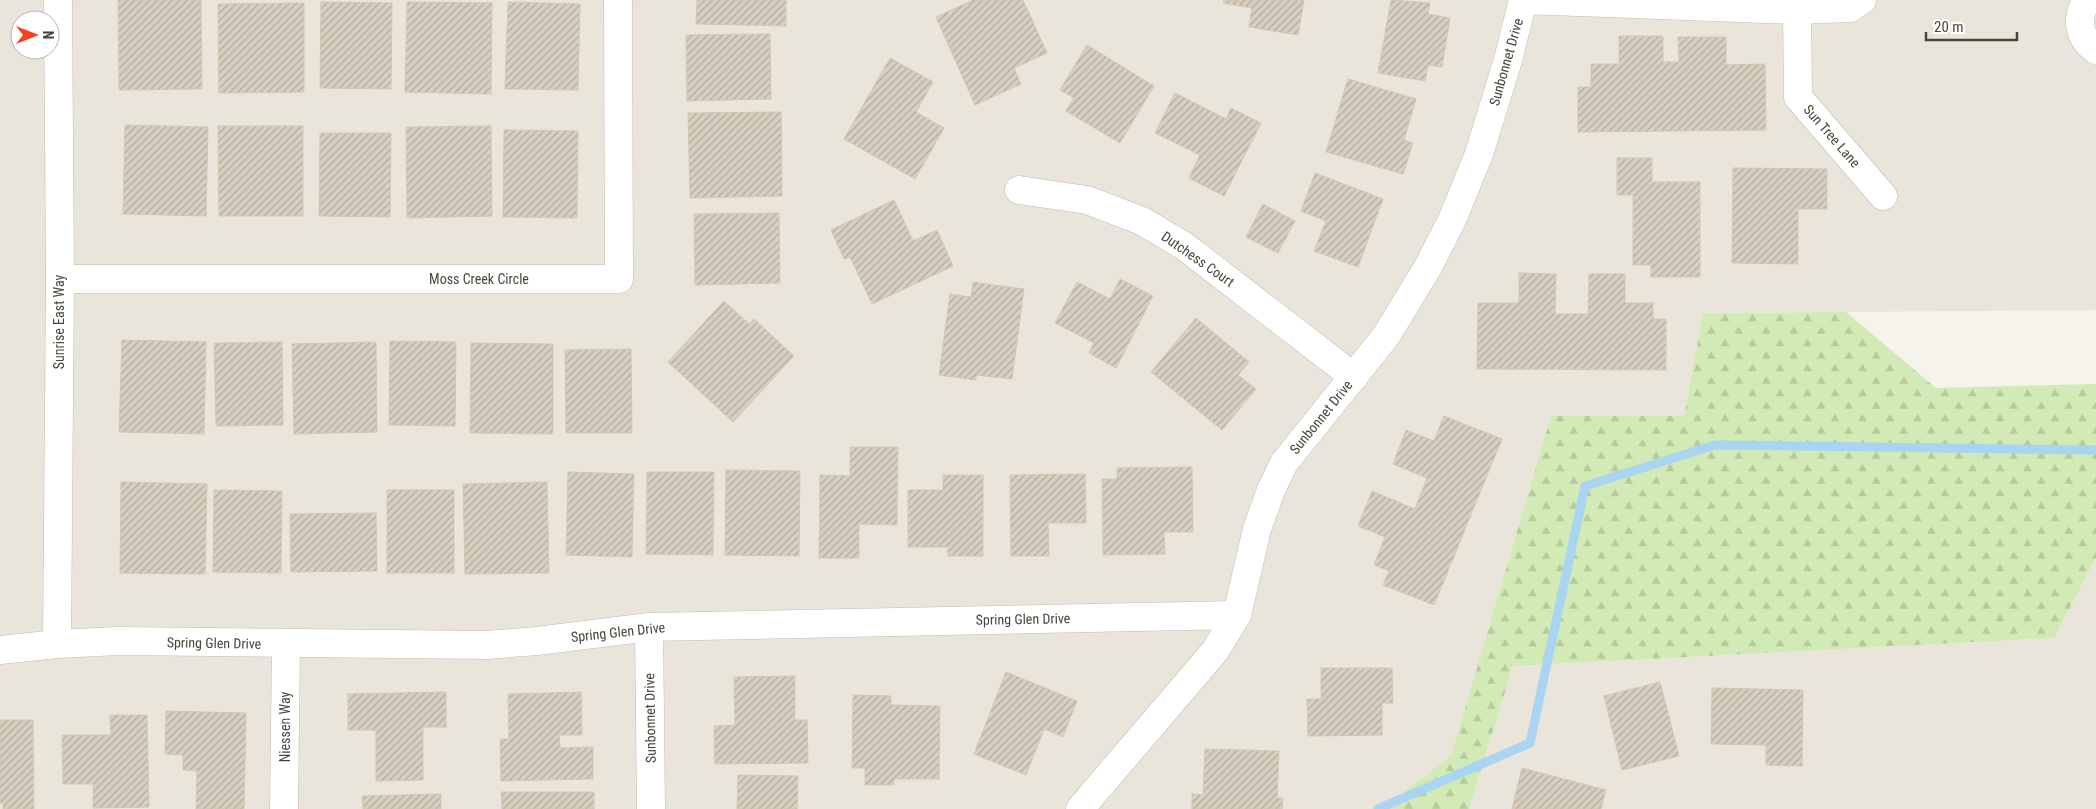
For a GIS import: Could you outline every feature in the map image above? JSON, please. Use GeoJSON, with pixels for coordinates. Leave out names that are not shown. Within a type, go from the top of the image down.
{"type":"FeatureCollection","features":[{"type":"Feature","properties":{"kind":"street","name":"Sunrise East Way"},"geometry":{"type":"LineString","coordinates":[[56,644],[60,279],[58,0]]}},
{"type":"Feature","properties":{"kind":"street","name":"Moss Creek Circle"},"geometry":{"type":"LineString","coordinates":[[60,279],[619,279],[618,0]]}},
{"type":"Feature","properties":{"kind":"street"},"geometry":{"type":"LineString","coordinates":[[1524,0],[1797,10],[1850,8],[1862,0]]}},
{"type":"Feature","properties":{"kind":"street","name":"Sunbonnet Drive"},"geometry":{"type":"LineString","coordinates":[[1080,809],[1215,651],[1237,614],[1257,529],[1271,490],[1284,463],[1386,336],[1428,267],[1452,220],[1479,154],[1524,0]]}},
{"type":"Feature","properties":{"kind":"street"},"geometry":{"type":"LineString","coordinates":[[2088,0],[2081,10],[2079,21],[2081,33],[2087,43],[2096,50]]}},
{"type":"Feature","properties":{"kind":"street","name":"Sun Tree Lane"},"geometry":{"type":"LineString","coordinates":[[1797,10],[1798,97],[1883,196]]}},
{"type":"Feature","properties":{"kind":"street","name":"Dutchess Court"},"geometry":{"type":"LineString","coordinates":[[1018,190],[1087,200],[1142,221],[1184,246],[1354,377]]}},
{"type":"Feature","properties":{"kind":"street","name":"Spring Glen Drive"},"geometry":{"type":"LineString","coordinates":[[0,650],[56,644],[118,641],[487,645],[537,641],[648,627],[1237,614]]}},
{"type":"Feature","properties":{"kind":"street","name":"Sunbonnet Drive"},"geometry":{"type":"LineString","coordinates":[[648,627],[651,809]]}},
{"type":"Feature","properties":{"kind":"street","name":"Niessen Way"},"geometry":{"type":"LineString","coordinates":[[284,809],[286,644]]}},
{"type":"Feature","properties":{"kind":"shaded area"},"geometry":{"type":"Polygon","coordinates":[[[0,0],[2096,0],[2095,310],[1703,313],[1684,416],[1551,416],[1451,757],[1381,809],[0,809],[0,0]]]}},
{"type":"Feature","properties":{"kind":"shaded area"},"geometry":{"type":"Polygon","coordinates":[[[2096,558],[2096,809],[1469,809],[1513,666],[2054,638],[2096,558]]]}},
{"type":"Feature","properties":{"kind":"green space"},"geometry":{"type":"Polygon","coordinates":[[[1846,312],[1936,388],[2096,384],[2096,558],[2054,638],[1513,666],[1469,809],[1381,809],[1451,756],[1551,416],[1684,416],[1703,313],[1846,312]]]}},
{"type":"Feature","properties":{"kind":"building"},"geometry":{"type":"Polygon","coordinates":[[[118,0],[201,0],[202,89],[119,90],[118,0]]]}},
{"type":"Feature","properties":{"kind":"building"},"geometry":{"type":"Polygon","coordinates":[[[697,0],[786,0],[786,26],[696,24],[697,0]]]}},
{"type":"Feature","properties":{"kind":"building"},"geometry":{"type":"Polygon","coordinates":[[[973,0],[1023,0],[1047,53],[1014,68],[1021,84],[975,105],[936,17],[973,0]]]}},
{"type":"Feature","properties":{"kind":"building"},"geometry":{"type":"Polygon","coordinates":[[[1224,0],[1304,0],[1298,35],[1249,27],[1252,8],[1223,3],[1224,0]]]}},
{"type":"Feature","properties":{"kind":"building"},"geometry":{"type":"Polygon","coordinates":[[[1391,0],[1430,3],[1428,14],[1450,18],[1442,67],[1428,65],[1425,81],[1378,73],[1391,0]]]}},
{"type":"Feature","properties":{"kind":"building"},"geometry":{"type":"Polygon","coordinates":[[[321,2],[392,3],[391,89],[320,88],[321,2]]]}},
{"type":"Feature","properties":{"kind":"building"},"geometry":{"type":"Polygon","coordinates":[[[407,2],[492,3],[491,94],[405,92],[407,2]]]}},
{"type":"Feature","properties":{"kind":"building"},"geometry":{"type":"Polygon","coordinates":[[[508,2],[580,4],[578,90],[505,89],[508,2]]]}},
{"type":"Feature","properties":{"kind":"building"},"geometry":{"type":"Polygon","coordinates":[[[304,3],[304,92],[219,93],[218,4],[304,3]]]}},
{"type":"Feature","properties":{"kind":"building"},"geometry":{"type":"Polygon","coordinates":[[[770,34],[771,99],[687,101],[686,35],[770,34]]]}},
{"type":"Feature","properties":{"kind":"building"},"geometry":{"type":"Polygon","coordinates":[[[1619,36],[1663,36],[1663,62],[1679,62],[1678,37],[1726,37],[1726,65],[1765,64],[1766,130],[1578,132],[1578,87],[1591,87],[1591,64],[1619,64],[1619,36]]]}},
{"type":"Feature","properties":{"kind":"building"},"geometry":{"type":"Polygon","coordinates":[[[1087,45],[1154,86],[1120,143],[1066,111],[1074,98],[1060,90],[1087,45]]]}},
{"type":"Feature","properties":{"kind":"building"},"geometry":{"type":"Polygon","coordinates":[[[890,58],[933,82],[916,112],[944,128],[915,179],[844,139],[890,58]]]}},
{"type":"Feature","properties":{"kind":"building"},"geometry":{"type":"Polygon","coordinates":[[[1348,79],[1416,99],[1404,140],[1413,143],[1403,174],[1326,152],[1348,79]]]}},
{"type":"Feature","properties":{"kind":"building"},"geometry":{"type":"Polygon","coordinates":[[[1175,93],[1226,119],[1231,108],[1261,123],[1224,196],[1189,178],[1200,155],[1155,133],[1175,93]]]}},
{"type":"Feature","properties":{"kind":"building"},"geometry":{"type":"Polygon","coordinates":[[[781,112],[782,196],[690,198],[688,113],[781,112]]]}},
{"type":"Feature","properties":{"kind":"building"},"geometry":{"type":"Polygon","coordinates":[[[125,125],[208,127],[206,216],[123,214],[125,125]]]}},
{"type":"Feature","properties":{"kind":"building"},"geometry":{"type":"Polygon","coordinates":[[[218,126],[303,126],[303,216],[219,216],[218,126]]]}},
{"type":"Feature","properties":{"kind":"building"},"geometry":{"type":"Polygon","coordinates":[[[491,126],[492,216],[407,218],[406,127],[491,126]]]}},
{"type":"Feature","properties":{"kind":"building"},"geometry":{"type":"Polygon","coordinates":[[[504,130],[578,131],[577,218],[503,217],[504,130]]]}},
{"type":"Feature","properties":{"kind":"building"},"geometry":{"type":"Polygon","coordinates":[[[320,133],[391,133],[390,217],[319,216],[320,133]]]}},
{"type":"Feature","properties":{"kind":"building"},"geometry":{"type":"Polygon","coordinates":[[[1617,158],[1652,158],[1652,182],[1700,182],[1700,277],[1651,277],[1651,265],[1633,265],[1633,195],[1617,195],[1617,158]]]}},
{"type":"Feature","properties":{"kind":"building"},"geometry":{"type":"Polygon","coordinates":[[[1733,168],[1827,169],[1827,209],[1798,209],[1798,264],[1732,263],[1733,168]]]}},
{"type":"Feature","properties":{"kind":"building"},"geometry":{"type":"Polygon","coordinates":[[[1315,173],[1383,199],[1358,267],[1314,251],[1326,221],[1301,211],[1315,173]]]}},
{"type":"Feature","properties":{"kind":"building"},"geometry":{"type":"Polygon","coordinates":[[[894,200],[913,241],[937,230],[953,266],[872,304],[850,257],[844,259],[831,230],[894,200]]]}},
{"type":"Feature","properties":{"kind":"building"},"geometry":{"type":"Polygon","coordinates":[[[1263,204],[1295,221],[1278,253],[1246,237],[1263,204]]]}},
{"type":"Feature","properties":{"kind":"building"},"geometry":{"type":"Polygon","coordinates":[[[779,213],[780,283],[695,285],[694,214],[779,213]]]}},
{"type":"Feature","properties":{"kind":"building"},"geometry":{"type":"Polygon","coordinates":[[[1519,273],[1556,274],[1555,314],[1588,314],[1589,274],[1625,274],[1625,303],[1653,303],[1653,319],[1666,319],[1666,370],[1477,369],[1478,303],[1519,303],[1519,273]]]}},
{"type":"Feature","properties":{"kind":"building"},"geometry":{"type":"Polygon","coordinates":[[[1120,279],[1153,296],[1116,368],[1089,353],[1094,343],[1055,323],[1077,282],[1110,299],[1120,279]]]}},
{"type":"Feature","properties":{"kind":"building"},"geometry":{"type":"Polygon","coordinates":[[[973,282],[1024,289],[1012,379],[976,375],[976,380],[939,375],[950,294],[971,297],[973,282]]]}},
{"type":"Feature","properties":{"kind":"building"},"geometry":{"type":"Polygon","coordinates":[[[724,301],[749,324],[754,319],[794,356],[733,422],[668,362],[724,301]]]}},
{"type":"Feature","properties":{"kind":"building"},"geometry":{"type":"Polygon","coordinates":[[[1196,318],[1249,362],[1238,375],[1256,389],[1222,430],[1151,372],[1196,318]]]}},
{"type":"Feature","properties":{"kind":"building"},"geometry":{"type":"Polygon","coordinates":[[[122,340],[206,342],[204,434],[119,432],[122,340]]]}},
{"type":"Feature","properties":{"kind":"building"},"geometry":{"type":"Polygon","coordinates":[[[390,341],[456,342],[455,426],[389,425],[390,341]]]}},
{"type":"Feature","properties":{"kind":"building"},"geometry":{"type":"Polygon","coordinates":[[[282,342],[283,425],[216,426],[214,343],[282,342]]]}},
{"type":"Feature","properties":{"kind":"building"},"geometry":{"type":"Polygon","coordinates":[[[376,342],[377,432],[294,434],[292,344],[376,342]]]}},
{"type":"Feature","properties":{"kind":"building"},"geometry":{"type":"Polygon","coordinates":[[[471,343],[553,344],[553,434],[470,433],[471,343]]]}},
{"type":"Feature","properties":{"kind":"building"},"geometry":{"type":"Polygon","coordinates":[[[631,349],[632,433],[566,433],[565,350],[631,349]]]}},
{"type":"Feature","properties":{"kind":"building"},"geometry":{"type":"Polygon","coordinates":[[[1444,416],[1502,439],[1434,605],[1383,585],[1389,571],[1374,565],[1385,537],[1358,526],[1372,491],[1415,509],[1427,478],[1393,464],[1406,430],[1434,441],[1444,416]]]}},
{"type":"Feature","properties":{"kind":"building"},"geometry":{"type":"Polygon","coordinates":[[[850,447],[898,447],[897,525],[859,524],[859,558],[819,558],[820,475],[850,476],[850,447]]]}},
{"type":"Feature","properties":{"kind":"building"},"geometry":{"type":"Polygon","coordinates":[[[1192,467],[1193,532],[1164,532],[1165,554],[1103,555],[1102,479],[1117,479],[1117,468],[1192,467]]]}},
{"type":"Feature","properties":{"kind":"building"},"geometry":{"type":"Polygon","coordinates":[[[726,470],[800,471],[799,556],[725,555],[726,470]]]}},
{"type":"Feature","properties":{"kind":"building"},"geometry":{"type":"Polygon","coordinates":[[[568,472],[634,474],[632,557],[566,555],[568,472]]]}},
{"type":"Feature","properties":{"kind":"building"},"geometry":{"type":"Polygon","coordinates":[[[647,472],[714,472],[713,555],[646,554],[647,472]]]}},
{"type":"Feature","properties":{"kind":"building"},"geometry":{"type":"Polygon","coordinates":[[[1085,474],[1086,523],[1048,523],[1049,556],[1011,556],[1010,475],[1085,474]]]}},
{"type":"Feature","properties":{"kind":"building"},"geometry":{"type":"Polygon","coordinates":[[[943,475],[983,475],[983,556],[948,556],[948,547],[908,547],[908,490],[943,490],[943,475]]]}},
{"type":"Feature","properties":{"kind":"building"},"geometry":{"type":"Polygon","coordinates":[[[121,482],[207,484],[205,574],[120,573],[121,482]]]}},
{"type":"Feature","properties":{"kind":"building"},"geometry":{"type":"Polygon","coordinates":[[[547,482],[549,573],[465,574],[463,484],[547,482]]]}},
{"type":"Feature","properties":{"kind":"building"},"geometry":{"type":"Polygon","coordinates":[[[214,490],[282,491],[281,573],[213,572],[214,490]]]}},
{"type":"Feature","properties":{"kind":"building"},"geometry":{"type":"Polygon","coordinates":[[[387,490],[454,490],[454,573],[387,573],[387,490]]]}},
{"type":"Feature","properties":{"kind":"building"},"geometry":{"type":"Polygon","coordinates":[[[376,513],[377,571],[291,572],[290,514],[376,513]]]}},
{"type":"Feature","properties":{"kind":"building"},"geometry":{"type":"Polygon","coordinates":[[[1321,668],[1392,668],[1393,703],[1382,703],[1382,735],[1308,736],[1307,699],[1321,699],[1321,668]]]}},
{"type":"Feature","properties":{"kind":"building"},"geometry":{"type":"Polygon","coordinates":[[[1006,672],[1077,701],[1063,737],[1044,729],[1026,775],[974,754],[1006,672]]]}},
{"type":"Feature","properties":{"kind":"building"},"geometry":{"type":"Polygon","coordinates":[[[795,676],[795,720],[807,720],[808,763],[715,764],[714,726],[735,725],[734,677],[795,676]]]}},
{"type":"Feature","properties":{"kind":"building"},"geometry":{"type":"Polygon","coordinates":[[[1660,682],[1679,756],[1622,770],[1604,696],[1660,682]]]}},
{"type":"Feature","properties":{"kind":"building"},"geometry":{"type":"Polygon","coordinates":[[[1712,688],[1803,690],[1802,766],[1766,765],[1766,745],[1711,744],[1712,688]]]}},
{"type":"Feature","properties":{"kind":"building"},"geometry":{"type":"Polygon","coordinates":[[[446,692],[446,727],[423,727],[423,780],[376,781],[376,730],[348,730],[348,694],[446,692]]]}},
{"type":"Feature","properties":{"kind":"building"},"geometry":{"type":"Polygon","coordinates":[[[581,692],[582,735],[559,735],[560,748],[593,747],[593,779],[501,781],[500,739],[509,739],[508,694],[581,692]]]}},
{"type":"Feature","properties":{"kind":"building"},"geometry":{"type":"Polygon","coordinates":[[[853,695],[891,696],[891,705],[940,706],[939,779],[894,779],[894,785],[865,785],[865,768],[852,768],[853,695]]]}},
{"type":"Feature","properties":{"kind":"building"},"geometry":{"type":"Polygon","coordinates":[[[166,711],[246,713],[244,809],[196,809],[197,771],[183,770],[183,755],[165,754],[166,711]]]}},
{"type":"Feature","properties":{"kind":"building"},"geometry":{"type":"Polygon","coordinates":[[[110,715],[147,715],[149,807],[93,808],[93,784],[63,784],[62,735],[111,735],[110,715]]]}},
{"type":"Feature","properties":{"kind":"building"},"geometry":{"type":"Polygon","coordinates":[[[0,720],[33,720],[34,809],[3,809],[3,803],[0,803],[0,720]]]}},
{"type":"Feature","properties":{"kind":"building"},"geometry":{"type":"Polygon","coordinates":[[[1205,749],[1279,751],[1277,798],[1283,798],[1282,809],[1192,809],[1192,794],[1203,795],[1205,749]]]}},
{"type":"Feature","properties":{"kind":"building"},"geometry":{"type":"Polygon","coordinates":[[[1522,768],[1606,790],[1601,809],[1512,809],[1522,768]]]}},
{"type":"Feature","properties":{"kind":"building"},"geometry":{"type":"Polygon","coordinates":[[[738,775],[798,776],[797,809],[737,809],[738,775]]]}},
{"type":"Feature","properties":{"kind":"building"},"geometry":{"type":"Polygon","coordinates":[[[501,792],[594,792],[594,809],[502,809],[501,792]]]}},
{"type":"Feature","properties":{"kind":"building"},"geometry":{"type":"Polygon","coordinates":[[[441,794],[441,809],[363,809],[362,796],[441,794]]]}},
{"type":"Feature","properties":{"kind":"waterway"},"geometry":{"type":"LineString","coordinates":[[1378,809],[1530,743],[1585,486],[1715,445],[2096,450]]}}]}
